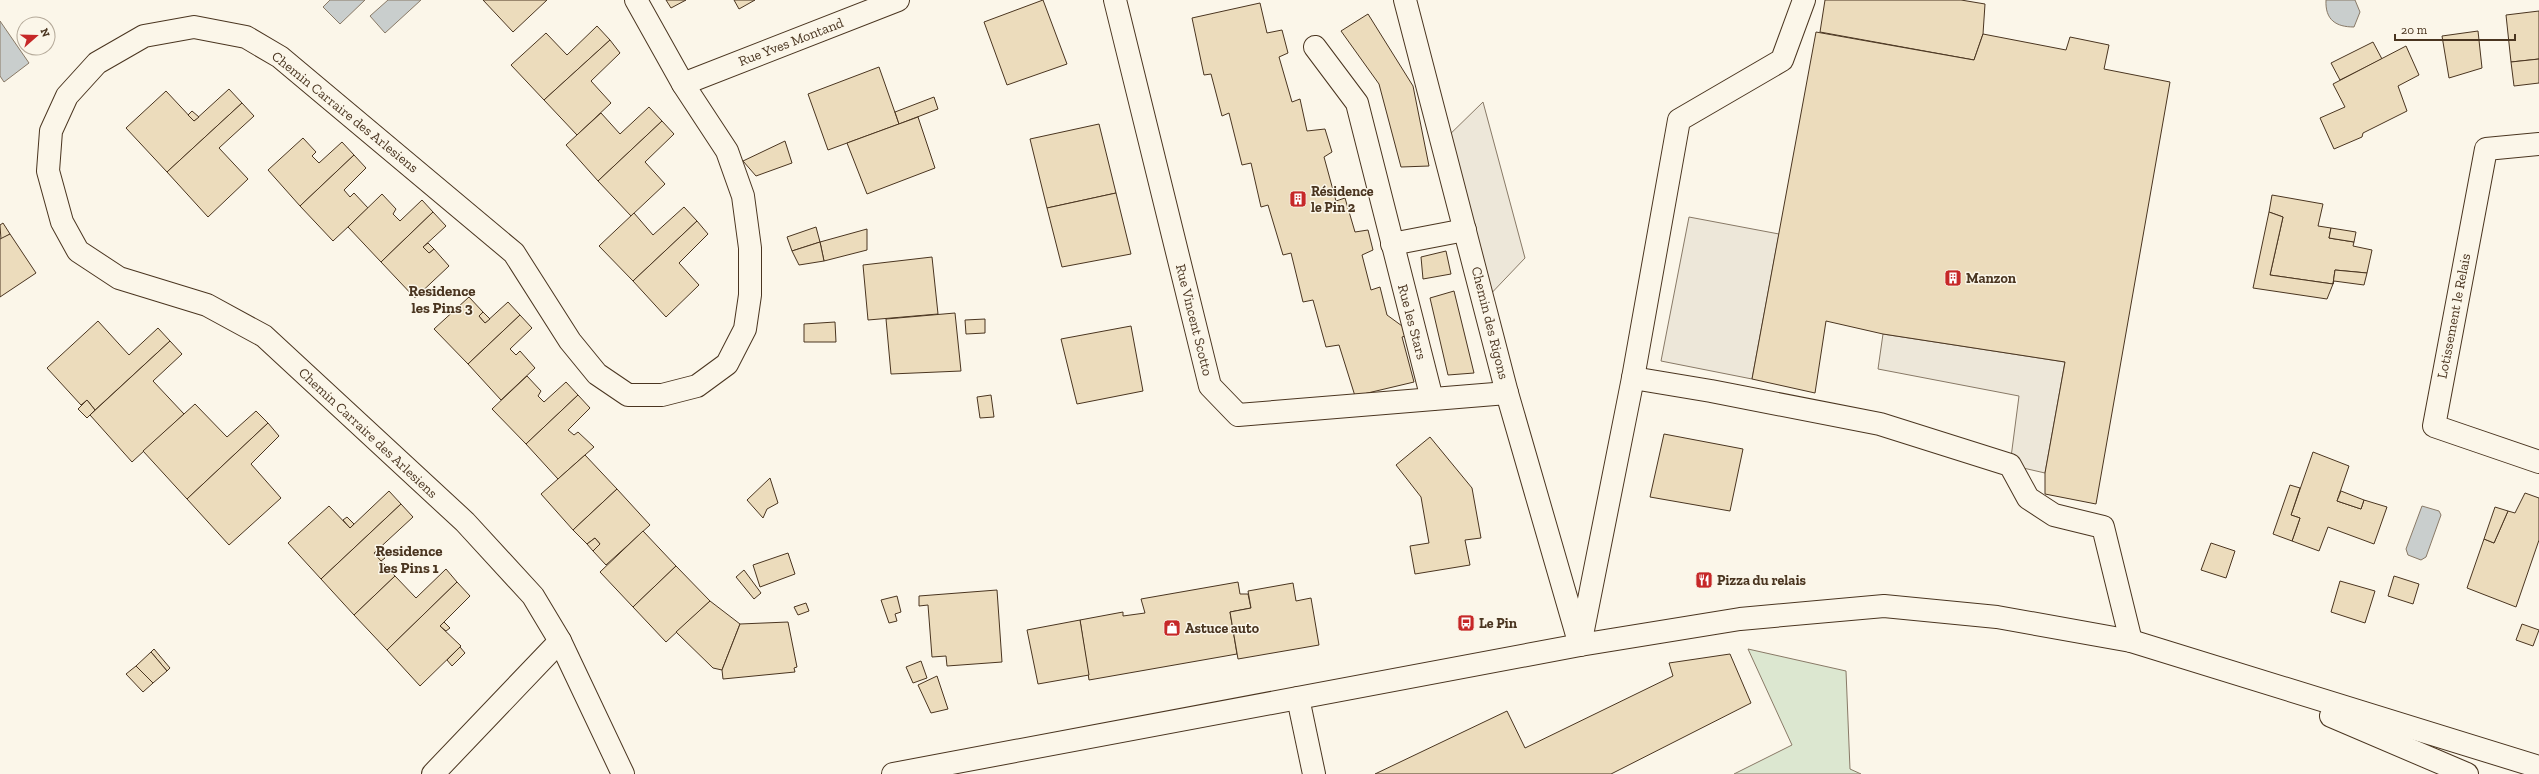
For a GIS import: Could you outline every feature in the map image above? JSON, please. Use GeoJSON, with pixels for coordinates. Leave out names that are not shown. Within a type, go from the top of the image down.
{"type":"FeatureCollection","features":[{"type":"Feature","properties":{"kind":"street","name":"Chemin Carraire des Arlesiens"},"geometry":{"type":"LineString","coordinates":[[623,774],[560,641],[533,596],[492,550],[264,336],[207,305],[119,278],[78,251],[62,222],[48,171],[51,131],[67,96],[97,63],[144,36],[194,27],[246,37],[280,57],[514,254],[570,341],[597,374],[628,395],[662,395],[697,386],[726,364],[745,328],[750,295],[750,248],[743,196],[727,151],[683,84],[636,0]]}},
{"type":"Feature","properties":{"kind":"street","name":"Rue Yves Montand"},"geometry":{"type":"LineString","coordinates":[[683,84],[898,0]]}},
{"type":"Feature","properties":{"kind":"street","name":"Rue Vincent Scotto"},"geometry":{"type":"LineString","coordinates":[[1115,0],[1210,386],[1238,415],[1507,393]]}},
{"type":"Feature","properties":{"kind":"street","name":"Chemin des Rigons"},"geometry":{"type":"LineString","coordinates":[[1405,0],[1507,393],[1580,645]]}},
{"type":"Feature","properties":{"kind":"street"},"geometry":{"type":"LineString","coordinates":[[1580,645],[1633,378],[1679,120],[1782,60],[1804,0]]}},
{"type":"Feature","properties":{"kind":"street","name":"Rue les Stars"},"geometry":{"type":"LineString","coordinates":[[1315,47],[1357,103],[1432,399]]}},
{"type":"Feature","properties":{"kind":"street","name":"Lotissement le Relais"},"geometry":{"type":"LineString","coordinates":[[2539,144],[2486,149],[2434,426],[2539,462]]}},
{"type":"Feature","properties":{"kind":"street"},"geometry":{"type":"LineString","coordinates":[[1392,244],[1465,230]]}},
{"type":"Feature","properties":{"kind":"street"},"geometry":{"type":"LineString","coordinates":[[1633,378],[1711,391],[1880,424],[2010,465],[2028,498],[2054,516],[2103,527],[2131,641]]}},
{"type":"Feature","properties":{"kind":"street"},"geometry":{"type":"LineString","coordinates":[[893,774],[1580,645],[1740,619],[1884,606],[1997,617],[2131,641],[2539,767]]}},
{"type":"Feature","properties":{"kind":"street"},"geometry":{"type":"LineString","coordinates":[[433,774],[560,641]]}},
{"type":"Feature","properties":{"kind":"street"},"geometry":{"type":"LineString","coordinates":[[2223,670],[2468,774]]}},
{"type":"Feature","properties":{"kind":"street"},"geometry":{"type":"LineString","coordinates":[[1298,698],[1314,774]]}},
{"type":"Feature","properties":{"kind":"green space"},"geometry":{"type":"Polygon","coordinates":[[[1748,649],[1846,671],[1850,769],[1861,774],[1734,774],[1792,745],[1748,649]]]}},
{"type":"Feature","properties":{"kind":"shaded area"},"geometry":{"type":"Polygon","coordinates":[[[330,0],[365,0],[340,24],[323,7],[330,0]]]}},
{"type":"Feature","properties":{"kind":"shaded area"},"geometry":{"type":"Polygon","coordinates":[[[388,0],[421,0],[385,33],[370,16],[388,0]]]}},
{"type":"Feature","properties":{"kind":"shaded area"},"geometry":{"type":"Polygon","coordinates":[[[2326,0],[2355,0],[2360,12],[2354,27],[2342,26],[2333,21],[2327,13],[2326,0]]]}},
{"type":"Feature","properties":{"kind":"shaded area"},"geometry":{"type":"Polygon","coordinates":[[[0,21],[16,44],[16,56],[24,56],[29,63],[4,82],[0,76],[0,21]]]}},
{"type":"Feature","properties":{"kind":"shaded area"},"geometry":{"type":"Polygon","coordinates":[[[1483,102],[1525,258],[1484,301],[1442,142],[1483,102]]]}},
{"type":"Feature","properties":{"kind":"shaded area"},"geometry":{"type":"Polygon","coordinates":[[[1689,217],[1779,234],[1752,379],[1661,361],[1689,217]]]}},
{"type":"Feature","properties":{"kind":"shaded area"},"geometry":{"type":"Polygon","coordinates":[[[1883,334],[2065,362],[2045,473],[2010,465],[2019,396],[1878,369],[1883,334]]]}},
{"type":"Feature","properties":{"kind":"shaded area"},"geometry":{"type":"Polygon","coordinates":[[[2422,506],[2439,511],[2441,515],[2426,557],[2421,560],[2408,555],[2406,549],[2422,506]]]}},
{"type":"Feature","properties":{"kind":"building"},"geometry":{"type":"Polygon","coordinates":[[[483,0],[547,0],[513,32],[483,0]]]}},
{"type":"Feature","properties":{"kind":"building"},"geometry":{"type":"Polygon","coordinates":[[[666,0],[686,0],[671,8],[666,0]]]}},
{"type":"Feature","properties":{"kind":"building"},"geometry":{"type":"Polygon","coordinates":[[[734,0],[755,0],[739,9],[734,0]]]}},
{"type":"Feature","properties":{"kind":"building"},"geometry":{"type":"Polygon","coordinates":[[[1043,0],[1067,64],[1007,85],[984,22],[1043,0]]]}},
{"type":"Feature","properties":{"kind":"building"},"geometry":{"type":"Polygon","coordinates":[[[1825,0],[1961,0],[1985,4],[1983,34],[1974,60],[1820,32],[1825,0]]]}},
{"type":"Feature","properties":{"kind":"building","name":"Résidence le Pin 2"},"geometry":{"type":"Polygon","coordinates":[[[1260,3],[1267,33],[1282,30],[1288,53],[1279,57],[1292,102],[1300,99],[1307,131],[1325,129],[1332,152],[1324,157],[1336,201],[1345,198],[1355,232],[1368,230],[1373,250],[1362,255],[1371,290],[1380,287],[1387,315],[1413,334],[1402,337],[1414,382],[1355,396],[1339,345],[1326,347],[1313,300],[1303,302],[1291,253],[1283,255],[1268,205],[1261,207],[1251,163],[1242,165],[1229,113],[1222,116],[1211,74],[1204,75],[1192,18],[1260,3]]]}},
{"type":"Feature","properties":{"kind":"building"},"geometry":{"type":"Polygon","coordinates":[[[2539,11],[2539,59],[2511,62],[2506,15],[2539,11]]]}},
{"type":"Feature","properties":{"kind":"building"},"geometry":{"type":"Polygon","coordinates":[[[1368,14],[1413,86],[1429,166],[1401,167],[1379,84],[1341,31],[1368,14]]]}},
{"type":"Feature","properties":{"kind":"building"},"geometry":{"type":"Polygon","coordinates":[[[597,26],[610,40],[544,100],[511,65],[546,33],[567,55],[597,26]]]}},
{"type":"Feature","properties":{"kind":"building"},"geometry":{"type":"Polygon","coordinates":[[[2478,31],[2482,68],[2449,78],[2442,36],[2478,31]]]}},
{"type":"Feature","properties":{"kind":"building","name":"Manzon"},"geometry":{"type":"Polygon","coordinates":[[[1816,32],[1974,60],[1983,34],[2066,50],[2070,37],[2109,45],[2104,69],[2170,82],[2096,504],[2045,494],[2045,473],[2065,362],[1883,334],[1826,321],[1815,393],[1752,379],[1816,32]]]}},
{"type":"Feature","properties":{"kind":"building"},"geometry":{"type":"Polygon","coordinates":[[[610,40],[620,53],[591,81],[611,103],[577,135],[544,100],[610,40]]]}},
{"type":"Feature","properties":{"kind":"building"},"geometry":{"type":"Polygon","coordinates":[[[2373,42],[2382,59],[2340,80],[2331,63],[2373,42]]]}},
{"type":"Feature","properties":{"kind":"building"},"geometry":{"type":"Polygon","coordinates":[[[2406,46],[2419,75],[2398,86],[2407,111],[2363,133],[2362,137],[2334,149],[2320,118],[2345,107],[2333,84],[2406,46]]]}},
{"type":"Feature","properties":{"kind":"building"},"geometry":{"type":"Polygon","coordinates":[[[2539,59],[2539,83],[2514,86],[2511,62],[2539,59]]]}},
{"type":"Feature","properties":{"kind":"building"},"geometry":{"type":"Polygon","coordinates":[[[879,67],[899,124],[828,150],[808,94],[879,67]]]}},
{"type":"Feature","properties":{"kind":"building"},"geometry":{"type":"Polygon","coordinates":[[[229,89],[242,103],[167,172],[126,128],[166,91],[194,121],[229,89]]]}},
{"type":"Feature","properties":{"kind":"building"},"geometry":{"type":"Polygon","coordinates":[[[934,97],[938,109],[899,124],[895,112],[934,97]]]}},
{"type":"Feature","properties":{"kind":"building"},"geometry":{"type":"Polygon","coordinates":[[[242,103],[254,116],[219,148],[248,179],[208,217],[167,172],[242,103]]]}},
{"type":"Feature","properties":{"kind":"building"},"geometry":{"type":"Polygon","coordinates":[[[649,107],[662,121],[598,181],[566,145],[601,113],[620,134],[649,107]]]}},
{"type":"Feature","properties":{"kind":"building"},"geometry":{"type":"Polygon","coordinates":[[[192,111],[199,117],[194,121],[188,115],[192,111]]]}},
{"type":"Feature","properties":{"kind":"building"},"geometry":{"type":"Polygon","coordinates":[[[918,117],[935,168],[867,194],[847,143],[918,117]]]}},
{"type":"Feature","properties":{"kind":"building"},"geometry":{"type":"Polygon","coordinates":[[[662,121],[674,134],[645,162],[665,184],[631,216],[598,181],[662,121]]]}},
{"type":"Feature","properties":{"kind":"building"},"geometry":{"type":"Polygon","coordinates":[[[1099,124],[1116,193],[1047,208],[1030,139],[1099,124]]]}},
{"type":"Feature","properties":{"kind":"building"},"geometry":{"type":"Polygon","coordinates":[[[303,138],[316,152],[312,156],[319,163],[342,142],[354,155],[300,206],[268,170],[303,138]]]}},
{"type":"Feature","properties":{"kind":"building"},"geometry":{"type":"Polygon","coordinates":[[[785,141],[792,163],[756,176],[743,161],[785,141]]]}},
{"type":"Feature","properties":{"kind":"building"},"geometry":{"type":"Polygon","coordinates":[[[354,155],[366,168],[344,190],[350,197],[354,193],[368,208],[333,241],[300,206],[354,155]]]}},
{"type":"Feature","properties":{"kind":"building"},"geometry":{"type":"Polygon","coordinates":[[[1116,193],[1131,254],[1062,267],[1047,208],[1116,193]]]}},
{"type":"Feature","properties":{"kind":"building"},"geometry":{"type":"Polygon","coordinates":[[[382,194],[396,209],[393,214],[400,221],[422,200],[433,212],[381,262],[348,227],[382,194]]]}},
{"type":"Feature","properties":{"kind":"building"},"geometry":{"type":"Polygon","coordinates":[[[2272,195],[2323,204],[2318,226],[2331,228],[2329,238],[2354,242],[2353,246],[2372,250],[2367,273],[2335,270],[2333,284],[2270,275],[2283,217],[2269,212],[2272,195]]]}},
{"type":"Feature","properties":{"kind":"building"},"geometry":{"type":"Polygon","coordinates":[[[684,207],[697,221],[633,281],[599,246],[634,213],[653,235],[684,207]]]}},
{"type":"Feature","properties":{"kind":"building"},"geometry":{"type":"Polygon","coordinates":[[[433,212],[446,226],[423,247],[429,253],[434,249],[449,266],[415,298],[381,262],[433,212]]]}},
{"type":"Feature","properties":{"kind":"building"},"geometry":{"type":"Polygon","coordinates":[[[2269,212],[2283,217],[2270,275],[2333,284],[2327,299],[2253,288],[2269,212]]]}},
{"type":"Feature","properties":{"kind":"building"},"geometry":{"type":"Polygon","coordinates":[[[697,221],[708,234],[679,263],[699,285],[666,317],[633,281],[697,221]]]}},
{"type":"Feature","properties":{"kind":"building"},"geometry":{"type":"Polygon","coordinates":[[[3,223],[10,234],[1,240],[0,225],[3,223]]]}},
{"type":"Feature","properties":{"kind":"building"},"geometry":{"type":"Polygon","coordinates":[[[816,227],[820,242],[792,251],[787,237],[816,227]]]}},
{"type":"Feature","properties":{"kind":"building"},"geometry":{"type":"Polygon","coordinates":[[[2331,228],[2356,232],[2354,242],[2329,238],[2331,228]]]}},
{"type":"Feature","properties":{"kind":"building"},"geometry":{"type":"Polygon","coordinates":[[[867,229],[867,250],[824,261],[820,242],[867,229]]]}},
{"type":"Feature","properties":{"kind":"building"},"geometry":{"type":"Polygon","coordinates":[[[10,234],[36,273],[0,297],[0,239],[10,234]]]}},
{"type":"Feature","properties":{"kind":"building"},"geometry":{"type":"Polygon","coordinates":[[[820,242],[824,261],[799,265],[792,251],[820,242]]]}},
{"type":"Feature","properties":{"kind":"building"},"geometry":{"type":"Polygon","coordinates":[[[428,243],[434,249],[429,253],[423,247],[428,243]]]}},
{"type":"Feature","properties":{"kind":"building"},"geometry":{"type":"Polygon","coordinates":[[[1446,251],[1451,274],[1423,279],[1421,257],[1446,251]]]}},
{"type":"Feature","properties":{"kind":"building"},"geometry":{"type":"Polygon","coordinates":[[[932,257],[938,314],[868,320],[863,265],[932,257]]]}},
{"type":"Feature","properties":{"kind":"building"},"geometry":{"type":"Polygon","coordinates":[[[2335,270],[2367,273],[2364,285],[2334,281],[2333,284],[2335,270]]]}},
{"type":"Feature","properties":{"kind":"building"},"geometry":{"type":"Polygon","coordinates":[[[1454,291],[1474,373],[1448,375],[1430,298],[1454,291]]]}},
{"type":"Feature","properties":{"kind":"building"},"geometry":{"type":"Polygon","coordinates":[[[469,297],[483,312],[479,316],[485,323],[508,302],[520,315],[468,364],[434,329],[469,297]]]}},
{"type":"Feature","properties":{"kind":"building"},"geometry":{"type":"Polygon","coordinates":[[[483,312],[490,319],[485,323],[479,316],[483,312]]]}},
{"type":"Feature","properties":{"kind":"building"},"geometry":{"type":"Polygon","coordinates":[[[955,313],[961,371],[891,374],[886,319],[955,313]]]}},
{"type":"Feature","properties":{"kind":"building"},"geometry":{"type":"Polygon","coordinates":[[[520,315],[532,328],[510,349],[516,355],[520,351],[535,368],[501,400],[468,364],[520,315]]]}},
{"type":"Feature","properties":{"kind":"building"},"geometry":{"type":"Polygon","coordinates":[[[985,319],[985,333],[966,334],[965,320],[985,319]]]}},
{"type":"Feature","properties":{"kind":"building"},"geometry":{"type":"Polygon","coordinates":[[[98,321],[129,355],[158,328],[170,341],[95,410],[87,400],[81,405],[47,368],[98,321]]]}},
{"type":"Feature","properties":{"kind":"building"},"geometry":{"type":"Polygon","coordinates":[[[835,322],[836,342],[804,342],[804,324],[835,322]]]}},
{"type":"Feature","properties":{"kind":"building"},"geometry":{"type":"Polygon","coordinates":[[[1131,326],[1143,391],[1077,404],[1061,339],[1131,326]]]}},
{"type":"Feature","properties":{"kind":"building"},"geometry":{"type":"Polygon","coordinates":[[[170,341],[182,354],[153,381],[184,414],[132,462],[90,415],[170,341]]]}},
{"type":"Feature","properties":{"kind":"building"},"geometry":{"type":"Polygon","coordinates":[[[527,376],[541,391],[538,396],[544,402],[566,382],[578,395],[526,444],[492,409],[527,376]]]}},
{"type":"Feature","properties":{"kind":"building"},"geometry":{"type":"Polygon","coordinates":[[[578,395],[590,408],[568,430],[574,435],[578,432],[594,447],[558,479],[526,444],[578,395]]]}},
{"type":"Feature","properties":{"kind":"building"},"geometry":{"type":"Polygon","coordinates":[[[991,395],[994,417],[980,418],[977,397],[991,395]]]}},
{"type":"Feature","properties":{"kind":"building"},"geometry":{"type":"Polygon","coordinates":[[[87,400],[95,410],[87,418],[78,409],[87,400]]]}},
{"type":"Feature","properties":{"kind":"building"},"geometry":{"type":"Polygon","coordinates":[[[195,404],[227,437],[256,411],[268,423],[187,499],[143,451],[195,404]]]}},
{"type":"Feature","properties":{"kind":"building"},"geometry":{"type":"Polygon","coordinates":[[[268,423],[279,436],[251,464],[281,498],[229,545],[187,499],[268,423]]]}},
{"type":"Feature","properties":{"kind":"building"},"geometry":{"type":"Polygon","coordinates":[[[1664,434],[1743,449],[1730,511],[1650,497],[1664,434]]]}},
{"type":"Feature","properties":{"kind":"building"},"geometry":{"type":"Polygon","coordinates":[[[1430,437],[1472,488],[1481,538],[1465,540],[1470,565],[1415,574],[1410,546],[1429,543],[1421,497],[1396,465],[1430,437]]]}},
{"type":"Feature","properties":{"kind":"building"},"geometry":{"type":"Polygon","coordinates":[[[2313,452],[2349,466],[2337,501],[2361,509],[2364,500],[2387,507],[2374,544],[2328,527],[2319,551],[2292,541],[2300,518],[2291,515],[2313,452]]]}},
{"type":"Feature","properties":{"kind":"building"},"geometry":{"type":"Polygon","coordinates":[[[585,455],[617,489],[573,530],[541,494],[585,455]]]}},
{"type":"Feature","properties":{"kind":"building"},"geometry":{"type":"Polygon","coordinates":[[[770,478],[778,503],[767,509],[763,518],[747,500],[770,478]]]}},
{"type":"Feature","properties":{"kind":"building"},"geometry":{"type":"Polygon","coordinates":[[[2290,485],[2300,488],[2291,515],[2300,518],[2292,541],[2273,534],[2290,485]]]}},
{"type":"Feature","properties":{"kind":"building"},"geometry":{"type":"Polygon","coordinates":[[[617,489],[650,525],[606,565],[593,551],[600,544],[595,538],[587,544],[573,530],[617,489]]]}},
{"type":"Feature","properties":{"kind":"building"},"geometry":{"type":"Polygon","coordinates":[[[389,491],[401,504],[321,579],[288,543],[329,506],[350,528],[389,491]]]}},
{"type":"Feature","properties":{"kind":"building"},"geometry":{"type":"Polygon","coordinates":[[[2341,491],[2364,500],[2361,509],[2337,501],[2341,491]]]}},
{"type":"Feature","properties":{"kind":"building"},"geometry":{"type":"Polygon","coordinates":[[[2525,493],[2539,498],[2539,540],[2516,607],[2467,588],[2484,539],[2494,543],[2508,511],[2515,513],[2525,493]]]}},
{"type":"Feature","properties":{"kind":"building"},"geometry":{"type":"Polygon","coordinates":[[[401,504],[413,517],[374,553],[395,576],[354,615],[321,579],[401,504]]]}},
{"type":"Feature","properties":{"kind":"building"},"geometry":{"type":"Polygon","coordinates":[[[2495,507],[2508,511],[2494,543],[2484,539],[2495,507]]]}},
{"type":"Feature","properties":{"kind":"building"},"geometry":{"type":"Polygon","coordinates":[[[347,517],[354,524],[350,528],[343,520],[347,517]]]}},
{"type":"Feature","properties":{"kind":"building"},"geometry":{"type":"Polygon","coordinates":[[[643,531],[676,566],[633,607],[600,572],[643,531]]]}},
{"type":"Feature","properties":{"kind":"building"},"geometry":{"type":"Polygon","coordinates":[[[595,538],[600,544],[593,551],[587,544],[595,538]]]}},
{"type":"Feature","properties":{"kind":"building"},"geometry":{"type":"Polygon","coordinates":[[[2211,543],[2235,551],[2226,578],[2201,570],[2211,543]]]}},
{"type":"Feature","properties":{"kind":"building"},"geometry":{"type":"Polygon","coordinates":[[[378,550],[385,558],[381,561],[374,553],[378,550]]]}},
{"type":"Feature","properties":{"kind":"building"},"geometry":{"type":"Polygon","coordinates":[[[788,553],[795,574],[760,587],[753,565],[788,553]]]}},
{"type":"Feature","properties":{"kind":"building"},"geometry":{"type":"Polygon","coordinates":[[[676,566],[710,601],[666,642],[633,607],[676,566]]]}},
{"type":"Feature","properties":{"kind":"building"},"geometry":{"type":"Polygon","coordinates":[[[446,569],[457,582],[387,650],[354,615],[395,576],[416,598],[446,569]]]}},
{"type":"Feature","properties":{"kind":"building"},"geometry":{"type":"Polygon","coordinates":[[[744,570],[761,593],[754,599],[736,577],[744,570]]]}},
{"type":"Feature","properties":{"kind":"building"},"geometry":{"type":"Polygon","coordinates":[[[2394,576],[2419,584],[2413,604],[2388,596],[2394,576]]]}},
{"type":"Feature","properties":{"kind":"building"},"geometry":{"type":"Polygon","coordinates":[[[2340,581],[2375,591],[2365,623],[2331,612],[2340,581]]]}},
{"type":"Feature","properties":{"kind":"building"},"geometry":{"type":"Polygon","coordinates":[[[457,582],[470,596],[440,626],[461,646],[420,686],[387,650],[457,582]]]}},
{"type":"Feature","properties":{"kind":"building"},"geometry":{"type":"Polygon","coordinates":[[[1238,582],[1240,594],[1248,594],[1251,608],[1230,612],[1237,654],[1089,680],[1080,620],[1123,612],[1123,616],[1145,613],[1141,599],[1238,582]]]}},
{"type":"Feature","properties":{"kind":"building"},"geometry":{"type":"Polygon","coordinates":[[[1293,583],[1296,601],[1311,598],[1319,645],[1238,659],[1230,612],[1251,608],[1248,591],[1293,583]]]}},
{"type":"Feature","properties":{"kind":"building"},"geometry":{"type":"Polygon","coordinates":[[[997,590],[1002,662],[947,666],[946,656],[932,657],[928,605],[919,606],[919,596],[997,590]]]}},
{"type":"Feature","properties":{"kind":"building"},"geometry":{"type":"Polygon","coordinates":[[[897,596],[901,612],[895,614],[897,621],[889,623],[881,600],[897,596]]]}},
{"type":"Feature","properties":{"kind":"building"},"geometry":{"type":"Polygon","coordinates":[[[710,601],[740,624],[722,670],[713,668],[676,632],[710,601]]]}},
{"type":"Feature","properties":{"kind":"building"},"geometry":{"type":"Polygon","coordinates":[[[806,603],[809,611],[798,615],[794,607],[806,603]]]}},
{"type":"Feature","properties":{"kind":"building"},"geometry":{"type":"Polygon","coordinates":[[[1080,620],[1089,675],[1038,684],[1027,630],[1080,620]]]}},
{"type":"Feature","properties":{"kind":"building"},"geometry":{"type":"Polygon","coordinates":[[[444,622],[450,628],[446,631],[440,626],[444,622]]]}},
{"type":"Feature","properties":{"kind":"building"},"geometry":{"type":"Polygon","coordinates":[[[788,622],[797,667],[794,668],[795,672],[723,679],[722,670],[740,624],[788,622]]]}},
{"type":"Feature","properties":{"kind":"building"},"geometry":{"type":"Polygon","coordinates":[[[2522,624],[2539,630],[2533,646],[2516,640],[2522,624]]]}},
{"type":"Feature","properties":{"kind":"building"},"geometry":{"type":"Polygon","coordinates":[[[460,647],[465,653],[452,666],[447,660],[460,647]]]}},
{"type":"Feature","properties":{"kind":"building"},"geometry":{"type":"Polygon","coordinates":[[[154,649],[170,668],[167,671],[151,652],[154,649]]]}},
{"type":"Feature","properties":{"kind":"building"},"geometry":{"type":"Polygon","coordinates":[[[151,652],[167,671],[153,683],[136,666],[151,652]]]}},
{"type":"Feature","properties":{"kind":"building"},"geometry":{"type":"Polygon","coordinates":[[[1730,654],[1751,703],[1611,774],[1375,774],[1507,711],[1525,748],[1673,676],[1669,663],[1730,654]]]}},
{"type":"Feature","properties":{"kind":"building"},"geometry":{"type":"Polygon","coordinates":[[[921,661],[927,678],[913,683],[906,667],[921,661]]]}},
{"type":"Feature","properties":{"kind":"building"},"geometry":{"type":"Polygon","coordinates":[[[136,666],[153,683],[143,692],[126,674],[136,666]]]}},
{"type":"Feature","properties":{"kind":"building"},"geometry":{"type":"Polygon","coordinates":[[[937,676],[948,709],[931,713],[918,685],[937,676]]]}},
{"type":"Feature","properties":{"kind":"place","name":"Résidence le Pin 2"},"geometry":{"type":"Point","coordinates":[1298,199]}},
{"type":"Feature","properties":{"kind":"place","name":"Manzon"},"geometry":{"type":"Point","coordinates":[1953,278]}},
{"type":"Feature","properties":{"kind":"place","name":"Pizza du relais"},"geometry":{"type":"Point","coordinates":[1704,580]}},
{"type":"Feature","properties":{"kind":"place","name":"Le Pin"},"geometry":{"type":"Point","coordinates":[1466,623]}},
{"type":"Feature","properties":{"kind":"place","name":"Astuce auto"},"geometry":{"type":"Point","coordinates":[1172,628]}},
{"type":"Feature","properties":{"kind":"district","name":"Residence les Pins 3"},"geometry":{"type":"Point","coordinates":[442,300]}},
{"type":"Feature","properties":{"kind":"district","name":"Residence les Pins 1"},"geometry":{"type":"Point","coordinates":[409,560]}}]}
